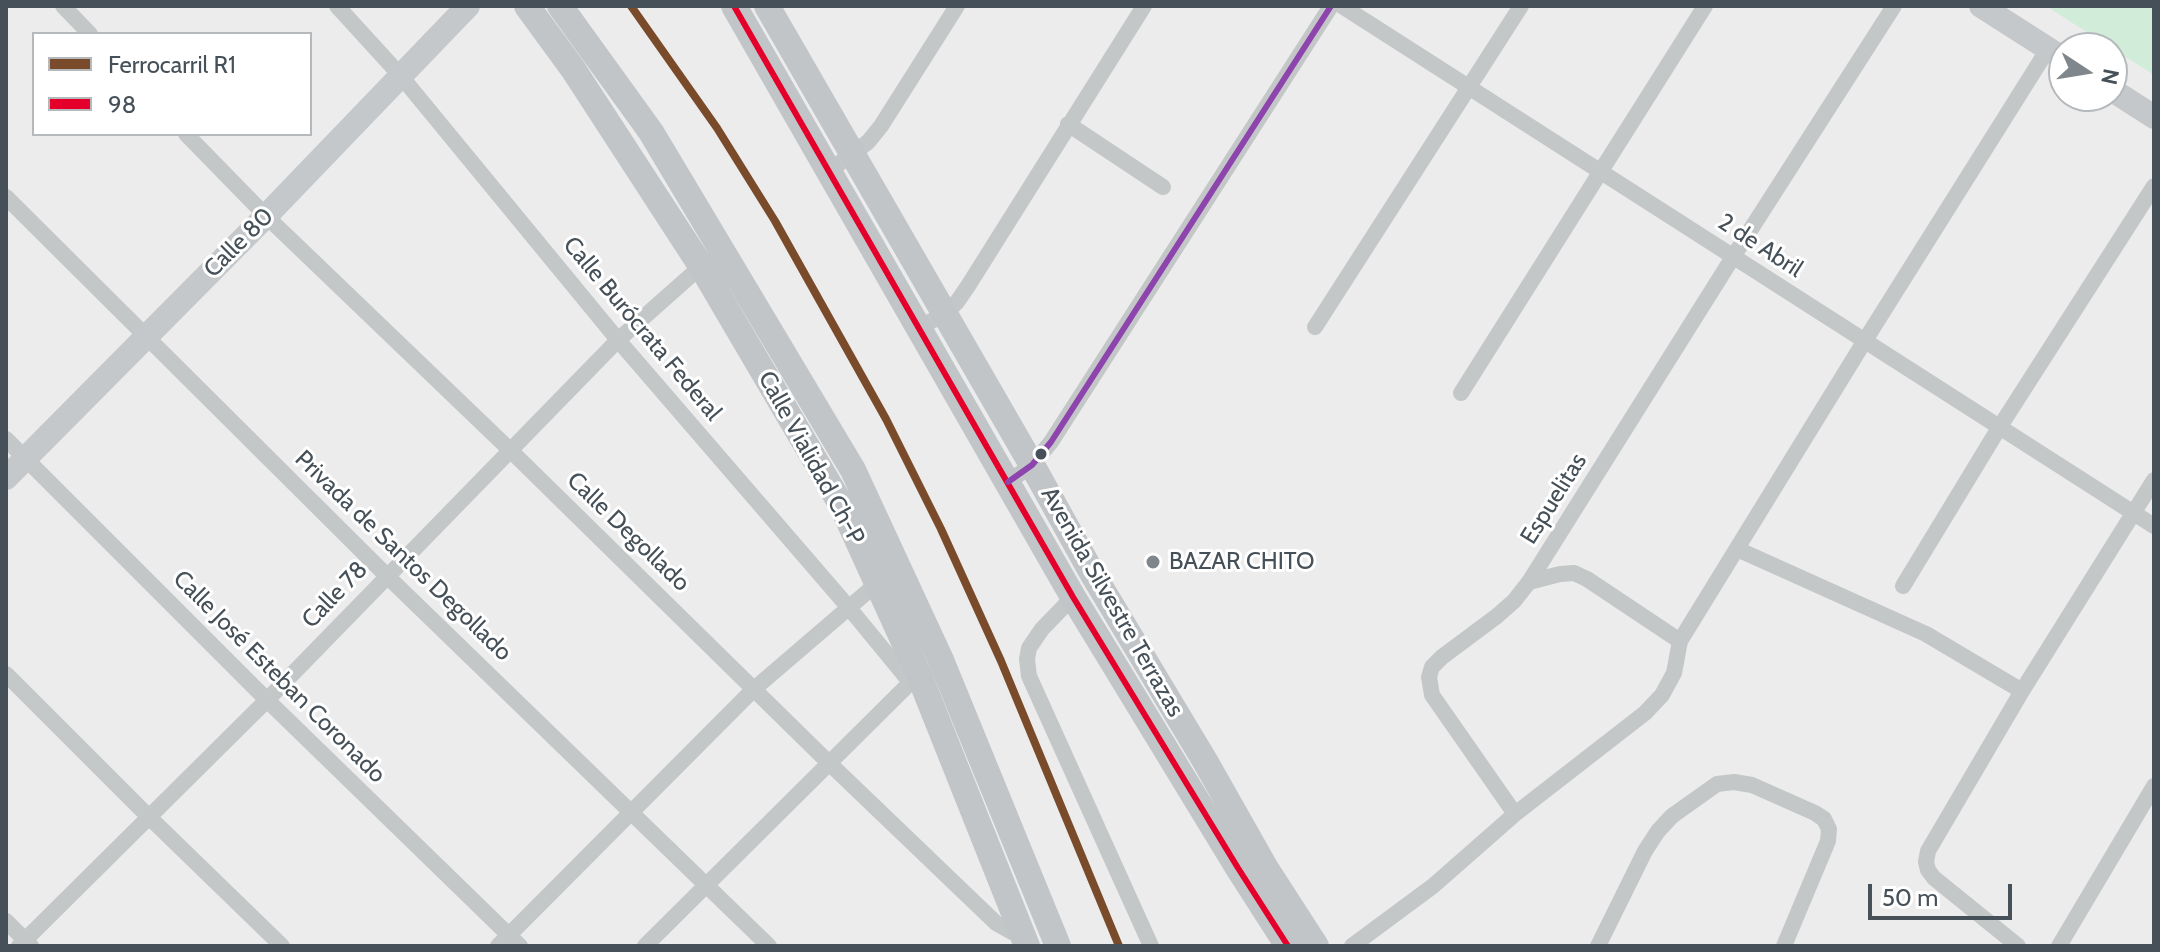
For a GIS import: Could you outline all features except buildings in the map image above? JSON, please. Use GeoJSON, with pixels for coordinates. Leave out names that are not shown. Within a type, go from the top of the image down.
{"type":"FeatureCollection","features":[{"type":"Feature","properties":{"kind":"main road","name":"Calle Vialidad Ch-P"},"geometry":{"type":"LineString","coordinates":[[527,6],[573,69],[701,266],[842,506],[877,583],[1024,939]]}},
{"type":"Feature","properties":{"kind":"main road","name":"Calle Vialidad Ch-P"},"geometry":{"type":"LineString","coordinates":[[560,6],[651,132],[853,470],[941,660],[1058,946]]}},
{"type":"Feature","properties":{"kind":"main road","name":"Avenida Silvestre Terrazas"},"geometry":{"type":"LineString","coordinates":[[767,6],[1092,573],[1265,867],[1316,946]]}},
{"type":"Feature","properties":{"kind":"main road","name":"Avenida Silvestre Terrazas"},"geometry":{"type":"LineString","coordinates":[[740,9],[1073,597],[1288,946]]}},
{"type":"Feature","properties":{"kind":"street"},"geometry":{"type":"LineString","coordinates":[[63,6],[88,32]]}},
{"type":"Feature","properties":{"kind":"street","name":"Calle Burócrata Federal"},"geometry":{"type":"LineString","coordinates":[[337,6],[400,75],[618,340],[850,609],[914,678]]}},
{"type":"Feature","properties":{"kind":"street","name":"Calle 80"},"geometry":{"type":"LineString","coordinates":[[6,478],[266,216],[468,6]]}},
{"type":"Feature","properties":{"kind":"street"},"geometry":{"type":"LineString","coordinates":[[829,171],[868,142],[881,126],[957,6]]}},
{"type":"Feature","properties":{"kind":"street"},"geometry":{"type":"LineString","coordinates":[[919,328],[944,314],[957,302],[1144,6]]}},
{"type":"Feature","properties":{"kind":"street"},"geometry":{"type":"LineString","coordinates":[[1008,482],[1032,465],[1051,442],[1331,6]]}},
{"type":"Feature","properties":{"kind":"street","name":"2 de Abril"},"geometry":{"type":"LineString","coordinates":[[1342,6],[2154,526]]}},
{"type":"Feature","properties":{"kind":"street"},"geometry":{"type":"LineString","coordinates":[[1315,327],[1521,6]]}},
{"type":"Feature","properties":{"kind":"street"},"geometry":{"type":"LineString","coordinates":[[1461,393],[1705,6]]}},
{"type":"Feature","properties":{"kind":"street","name":"Espuelitas"},"geometry":{"type":"LineString","coordinates":[[1515,814],[1432,695],[1429,677],[1432,667],[1497,616],[1529,582],[1894,6]]}},
{"type":"Feature","properties":{"kind":"street"},"geometry":{"type":"LineString","coordinates":[[1981,6],[2048,49]]}},
{"type":"Feature","properties":{"kind":"street"},"geometry":{"type":"LineString","coordinates":[[1352,946],[1433,886],[1515,814],[1645,713],[1662,695],[1674,673],[1680,641],[1864,342],[2048,66]]}},
{"type":"Feature","properties":{"kind":"street"},"geometry":{"type":"LineString","coordinates":[[2128,100],[2154,117]]}},
{"type":"Feature","properties":{"kind":"street"},"geometry":{"type":"LineString","coordinates":[[1068,124],[1163,187]]}},
{"type":"Feature","properties":{"kind":"street","name":"Calle Degollado"},"geometry":{"type":"LineString","coordinates":[[188,136],[266,216],[828,762],[996,923],[1024,939]]}},
{"type":"Feature","properties":{"kind":"street"},"geometry":{"type":"LineString","coordinates":[[1903,586],[1999,428],[2154,186]]}},
{"type":"Feature","properties":{"kind":"street","name":"Privada de Santos Degollado"},"geometry":{"type":"LineString","coordinates":[[6,197],[387,576],[769,946]]}},
{"type":"Feature","properties":{"kind":"street","name":"Calle 78"},"geometry":{"type":"LineString","coordinates":[[25,944],[618,340],[723,249]]}},
{"type":"Feature","properties":{"kind":"street","name":"Calle José Esteban Coronado"},"geometry":{"type":"LineString","coordinates":[[6,439],[509,942]]}},
{"type":"Feature","properties":{"kind":"street"},"geometry":{"type":"LineString","coordinates":[[2018,946],[1934,878],[1926,862],[1928,851],[2022,691],[2154,480]]}},
{"type":"Feature","properties":{"kind":"street"},"geometry":{"type":"LineString","coordinates":[[1737,549],[1926,634],[2022,691]]}},
{"type":"Feature","properties":{"kind":"street"},"geometry":{"type":"LineString","coordinates":[[509,942],[754,689],[898,565]]}},
{"type":"Feature","properties":{"kind":"street"},"geometry":{"type":"LineString","coordinates":[[1529,582],[1574,573],[1680,641]]}},
{"type":"Feature","properties":{"kind":"street"},"geometry":{"type":"LineString","coordinates":[[1073,597],[1042,629],[1029,648],[1029,676],[1151,946]]}},
{"type":"Feature","properties":{"kind":"street"},"geometry":{"type":"LineString","coordinates":[[645,946],[914,678],[941,660]]}},
{"type":"Feature","properties":{"kind":"street"},"geometry":{"type":"LineString","coordinates":[[6,674],[282,946]]}},
{"type":"Feature","properties":{"kind":"street"},"geometry":{"type":"LineString","coordinates":[[1598,946],[1658,831],[1672,816],[1717,784],[1734,782],[1752,785],[1815,813],[1824,819],[1829,829],[1828,841],[1784,946]]}},
{"type":"Feature","properties":{"kind":"street"},"geometry":{"type":"LineString","coordinates":[[2059,946],[2154,786]]}},
{"type":"Feature","properties":{"kind":"street"},"geometry":{"type":"LineString","coordinates":[[1024,939],[1044,914]]}},
{"type":"Feature","properties":{"kind":"street"},"geometry":{"type":"LineString","coordinates":[[6,921],[25,944]]}},
{"type":"Feature","properties":{"kind":"green space"},"geometry":{"type":"Polygon","coordinates":[[[2154,6],[2154,75],[2128,58],[2128,32],[2087,32],[2049,8],[2154,6]]]}},
{"type":"Feature","properties":{"kind":"rail line","name":"R1"},"geometry":{"type":"LineString","coordinates":[[631,6],[717,128],[775,221],[886,419],[941,529],[1001,661],[1119,946]]}},
{"type":"Feature","properties":{"kind":"transit line","name":"98"},"geometry":{"type":"LineString","coordinates":[[734,6],[1073,597],[1288,946]]}},
{"type":"Feature","properties":{"kind":"transit line"},"geometry":{"type":"LineString","coordinates":[[1008,482],[1032,465],[1051,442],[1331,6]]}},
{"type":"Feature","properties":{"kind":"place","name":"BAZAR CHITO"},"geometry":{"type":"Point","coordinates":[1153,562]}}]}
